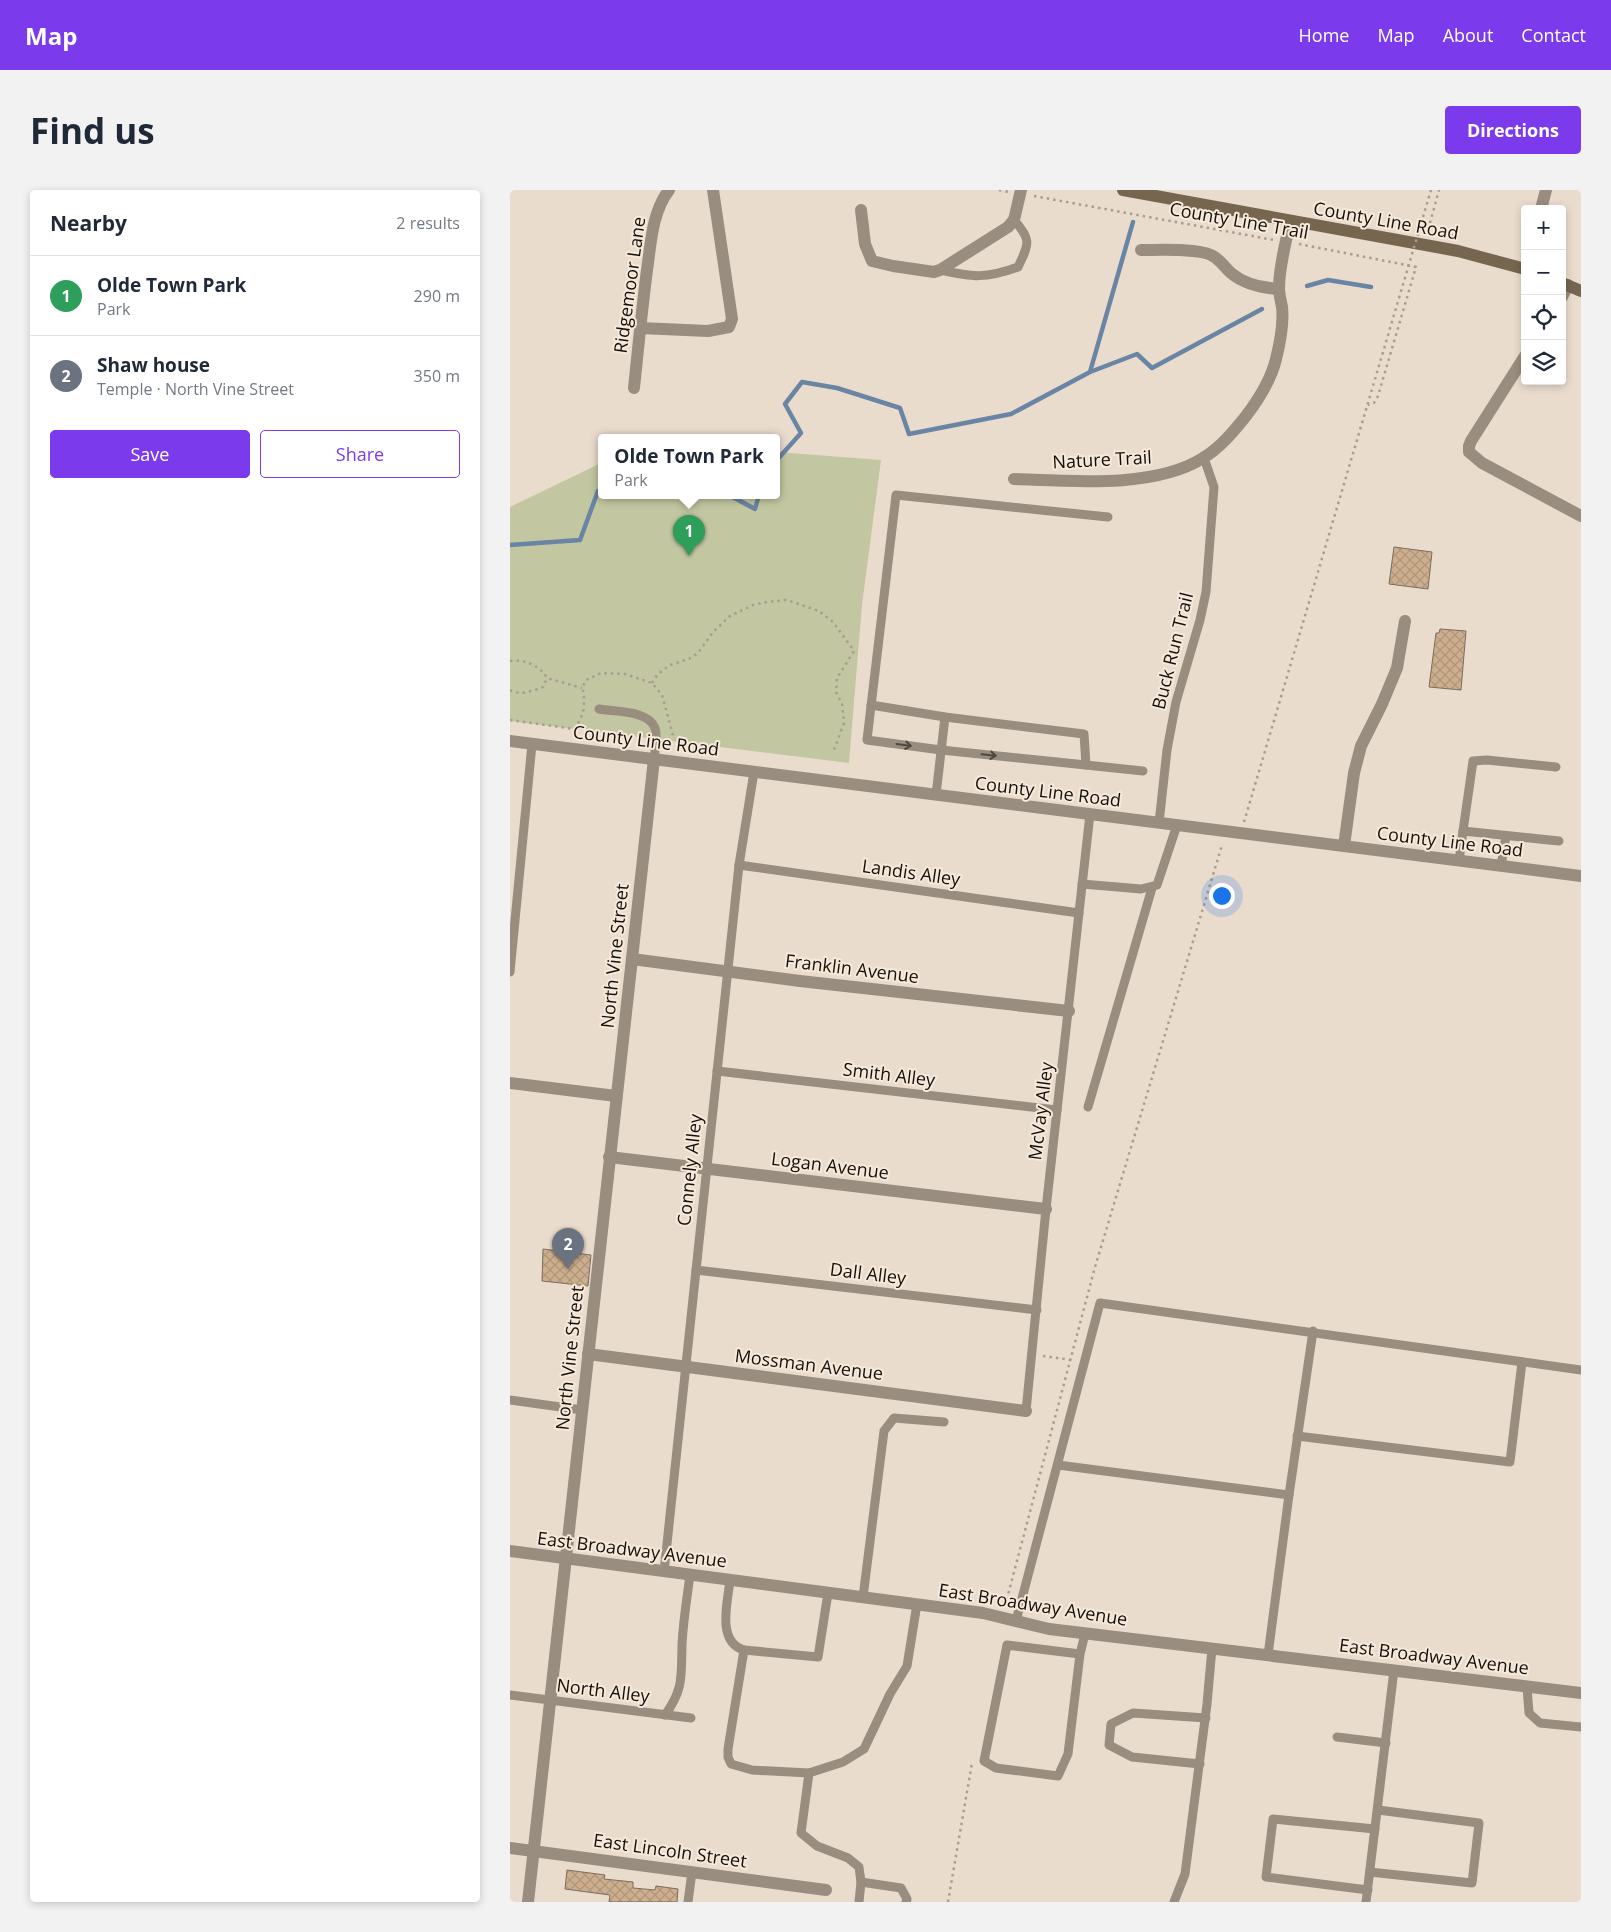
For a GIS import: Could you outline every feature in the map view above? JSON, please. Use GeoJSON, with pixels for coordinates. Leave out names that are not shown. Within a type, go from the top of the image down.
{"type":"FeatureCollection","features":[{"type":"Feature","properties":{"kind":"main road","name":"County Line Road"},"geometry":{"type":"LineString","coordinates":[[1123,190],[1458,251],[1521,265]]}},
{"type":"Feature","properties":{"kind":"main road"},"geometry":{"type":"LineString","coordinates":[[1566,284],[1581,291]]}},
{"type":"Feature","properties":{"kind":"street","name":"Ridgemoor Lane"},"geometry":{"type":"LineString","coordinates":[[634,388],[654,223],[661,200],[669,190]]}},
{"type":"Feature","properties":{"kind":"street"},"geometry":{"type":"LineString","coordinates":[[640,328],[708,331],[728,327],[732,319],[713,190]]}},
{"type":"Feature","properties":{"kind":"street"},"geometry":{"type":"LineString","coordinates":[[1542,205],[1546,190]]}},
{"type":"Feature","properties":{"kind":"street"},"geometry":{"type":"LineString","coordinates":[[861,210],[865,244],[872,261],[934,272],[1008,227],[1014,220],[1020,192]]}},
{"type":"Feature","properties":{"kind":"street","name":"Nature Trail"},"geometry":{"type":"LineString","coordinates":[[1014,479],[1082,482],[1159,475],[1182,469],[1204,458],[1219,446],[1239,425],[1258,399],[1273,371],[1283,324],[1279,289],[1290,221]]}},
{"type":"Feature","properties":{"kind":"street"},"geometry":{"type":"LineString","coordinates":[[1141,250],[1210,254],[1237,278],[1256,286],[1279,289]]}},
{"type":"Feature","properties":{"kind":"street"},"geometry":{"type":"LineString","coordinates":[[1521,362],[1471,440],[1468,446],[1469,452],[1482,463],[1581,516]]}},
{"type":"Feature","properties":{"kind":"street"},"geometry":{"type":"LineString","coordinates":[[1344,846],[1354,773],[1361,746],[1397,668],[1404,622]]}},
{"type":"Feature","properties":{"kind":"street","name":"County Line Road"},"geometry":{"type":"LineString","coordinates":[[510,741],[1581,876]]}},
{"type":"Feature","properties":{"kind":"street","name":"North Vine Street"},"geometry":{"type":"LineString","coordinates":[[528,1902],[654,759]]}},
{"type":"Feature","properties":{"kind":"street","name":"Franklin Avenue"},"geometry":{"type":"LineString","coordinates":[[632,959],[800,981],[1069,1011]]}},
{"type":"Feature","properties":{"kind":"street"},"geometry":{"type":"LineString","coordinates":[[510,1084],[616,1096]]}},
{"type":"Feature","properties":{"kind":"street","name":"Logan Avenue"},"geometry":{"type":"LineString","coordinates":[[610,1157],[706,1170],[1046,1209]]}},
{"type":"Feature","properties":{"kind":"street","name":"Mossman Avenue"},"geometry":{"type":"LineString","coordinates":[[588,1354],[1026,1411]]}},
{"type":"Feature","properties":{"kind":"street","name":"East Broadway Avenue"},"geometry":{"type":"LineString","coordinates":[[510,1552],[983,1613],[1049,1629],[1085,1634],[1581,1694]]}},
{"type":"Feature","properties":{"kind":"street","name":"East Lincoln Street"},"geometry":{"type":"LineString","coordinates":[[510,1848],[826,1890]]}},
{"type":"Feature","properties":{"kind":"lane"},"geometry":{"type":"LineString","coordinates":[[940,270],[970,277],[1001,273],[1018,267],[1028,247],[1026,233],[1014,220]]}},
{"type":"Feature","properties":{"kind":"lane","name":"Buck Run Trail"},"geometry":{"type":"LineString","coordinates":[[1159,823],[1167,750],[1176,702],[1200,620],[1206,592],[1214,487],[1204,458]]}},
{"type":"Feature","properties":{"kind":"lane"},"geometry":{"type":"LineString","coordinates":[[1108,516],[896,495],[867,740],[941,750],[1143,771]]}},
{"type":"Feature","properties":{"kind":"lane"},"geometry":{"type":"LineString","coordinates":[[871,705],[945,717],[1084,734],[1086,765]]}},
{"type":"Feature","properties":{"kind":"lane"},"geometry":{"type":"LineString","coordinates":[[598,709],[640,715],[650,720],[656,729],[654,759]]}},
{"type":"Feature","properties":{"kind":"lane"},"geometry":{"type":"LineString","coordinates":[[936,795],[945,717]]}},
{"type":"Feature","properties":{"kind":"lane"},"geometry":{"type":"LineString","coordinates":[[510,972],[532,744]]}},
{"type":"Feature","properties":{"kind":"lane"},"geometry":{"type":"LineString","coordinates":[[1459,861],[1473,761],[1487,760],[1556,767]]}},
{"type":"Feature","properties":{"kind":"lane","name":"Connely Alley"},"geometry":{"type":"LineString","coordinates":[[664,1572],[739,864],[754,772]]}},
{"type":"Feature","properties":{"kind":"lane","name":"McVay Alley"},"geometry":{"type":"LineString","coordinates":[[1026,1411],[1046,1209],[1090,814]]}},
{"type":"Feature","properties":{"kind":"lane"},"geometry":{"type":"LineString","coordinates":[[1082,884],[1141,889],[1152,888],[1157,885],[1177,825]]}},
{"type":"Feature","properties":{"kind":"lane"},"geometry":{"type":"LineString","coordinates":[[1463,831],[1559,841]]}},
{"type":"Feature","properties":{"kind":"lane"},"geometry":{"type":"LineString","coordinates":[[1501,866],[1506,836]]}},
{"type":"Feature","properties":{"kind":"lane","name":"Landis Alley"},"geometry":{"type":"LineString","coordinates":[[739,864],[1079,913]]}},
{"type":"Feature","properties":{"kind":"lane"},"geometry":{"type":"LineString","coordinates":[[1088,1107],[1152,888]]}},
{"type":"Feature","properties":{"kind":"lane","name":"Smith Alley"},"geometry":{"type":"LineString","coordinates":[[717,1071],[1057,1110]]}},
{"type":"Feature","properties":{"kind":"lane","name":"Dall Alley"},"geometry":{"type":"LineString","coordinates":[[696,1270],[1037,1310]]}},
{"type":"Feature","properties":{"kind":"lane"},"geometry":{"type":"LineString","coordinates":[[1016,1621],[1100,1303],[1581,1370]]}},
{"type":"Feature","properties":{"kind":"lane"},"geometry":{"type":"LineString","coordinates":[[1268,1655],[1313,1332]]}},
{"type":"Feature","properties":{"kind":"lane"},"geometry":{"type":"LineString","coordinates":[[1298,1436],[1510,1462],[1522,1362]]}},
{"type":"Feature","properties":{"kind":"lane"},"geometry":{"type":"LineString","coordinates":[[510,1400],[582,1410]]}},
{"type":"Feature","properties":{"kind":"lane"},"geometry":{"type":"LineString","coordinates":[[862,1597],[875,1487],[884,1431],[894,1418],[944,1422]]}},
{"type":"Feature","properties":{"kind":"lane"},"geometry":{"type":"LineString","coordinates":[[1058,1464],[1289,1495]]}},
{"type":"Feature","properties":{"kind":"lane"},"geometry":{"type":"LineString","coordinates":[[665,1715],[676,1700],[680,1686],[690,1575]]}},
{"type":"Feature","properties":{"kind":"lane"},"geometry":{"type":"LineString","coordinates":[[730,1580],[726,1629],[733,1643],[738,1648],[744,1650],[818,1657],[828,1593]]}},
{"type":"Feature","properties":{"kind":"lane"},"geometry":{"type":"LineString","coordinates":[[744,1650],[728,1749],[728,1757],[731,1764],[752,1770],[809,1773],[842,1762],[864,1749],[890,1694],[907,1666],[917,1604]]}},
{"type":"Feature","properties":{"kind":"lane"},"geometry":{"type":"LineString","coordinates":[[1080,1654],[1007,1645],[984,1762],[996,1768],[1058,1776],[1068,1754],[1080,1654],[1085,1634]]}},
{"type":"Feature","properties":{"kind":"lane"},"geometry":{"type":"LineString","coordinates":[[1174,1902],[1185,1874],[1206,1718],[1212,1648]]}},
{"type":"Feature","properties":{"kind":"lane"},"geometry":{"type":"LineString","coordinates":[[1366,1902],[1394,1670]]}},
{"type":"Feature","properties":{"kind":"lane"},"geometry":{"type":"LineString","coordinates":[[1527,1687],[1529,1713],[1540,1723],[1581,1727]]}},
{"type":"Feature","properties":{"kind":"lane","name":"North Alley"},"geometry":{"type":"LineString","coordinates":[[510,1695],[691,1718]]}},
{"type":"Feature","properties":{"kind":"lane"},"geometry":{"type":"LineString","coordinates":[[1200,1764],[1132,1757],[1109,1744],[1111,1724],[1133,1713],[1206,1718]]}},
{"type":"Feature","properties":{"kind":"lane"},"geometry":{"type":"LineString","coordinates":[[1337,1737],[1386,1743]]}},
{"type":"Feature","properties":{"kind":"lane"},"geometry":{"type":"LineString","coordinates":[[809,1773],[801,1833],[817,1846],[848,1858],[859,1867],[862,1882],[859,1902]]}},
{"type":"Feature","properties":{"kind":"lane"},"geometry":{"type":"LineString","coordinates":[[1370,1872],[1472,1883],[1479,1823],[1378,1810]]}},
{"type":"Feature","properties":{"kind":"lane"},"geometry":{"type":"LineString","coordinates":[[1368,1890],[1266,1877],[1273,1819],[1375,1829]]}},
{"type":"Feature","properties":{"kind":"lane"},"geometry":{"type":"LineString","coordinates":[[688,1902],[692,1872]]}},
{"type":"Feature","properties":{"kind":"lane"},"geometry":{"type":"LineString","coordinates":[[862,1882],[901,1888],[907,1899],[906,1902]]}},
{"type":"Feature","properties":{"kind":"path","name":"County Line Trail"},"geometry":{"type":"LineString","coordinates":[[999,190],[1020,192],[1416,267],[1378,396],[1374,403],[1368,405]]}},
{"type":"Feature","properties":{"kind":"path"},"geometry":{"type":"LineString","coordinates":[[1002,1617],[1072,1360],[1095,1267],[1223,840],[1244,822],[1431,190]]}},
{"type":"Feature","properties":{"kind":"path"},"geometry":{"type":"LineString","coordinates":[[1430,223],[1439,190]]}},
{"type":"Feature","properties":{"kind":"path"},"geometry":{"type":"LineString","coordinates":[[652,683],[657,675],[670,665],[689,659],[698,653],[713,632],[730,616],[753,605],[787,600],[819,611],[833,622],[848,640],[854,651],[837,678],[836,692],[842,704],[844,723],[834,750]]}},
{"type":"Feature","properties":{"kind":"path"},"geometry":{"type":"LineString","coordinates":[[510,662],[522,660],[541,669],[546,678],[582,688]]}},
{"type":"Feature","properties":{"kind":"path"},"geometry":{"type":"LineString","coordinates":[[510,720],[574,729],[581,718],[584,702],[582,688],[586,680],[601,673],[625,674],[652,683],[662,695],[674,739]]}},
{"type":"Feature","properties":{"kind":"path"},"geometry":{"type":"LineString","coordinates":[[510,690],[514,693],[530,692],[543,687],[546,678]]}},
{"type":"Feature","properties":{"kind":"path"},"geometry":{"type":"LineString","coordinates":[[1033,1354],[1072,1360]]}},
{"type":"Feature","properties":{"kind":"path"},"geometry":{"type":"LineString","coordinates":[[948,1902],[972,1762]]}},
{"type":"Feature","properties":{"kind":"green space"},"geometry":{"type":"Polygon","coordinates":[[[780,452],[881,460],[862,605],[849,763],[510,721],[510,507],[598,464],[598,499],[780,499],[780,452]]]}},
{"type":"Feature","properties":{"kind":"building"},"geometry":{"type":"Polygon","coordinates":[[[1394,547],[1432,552],[1428,589],[1389,584],[1394,547]]]}},
{"type":"Feature","properties":{"kind":"building"},"geometry":{"type":"Polygon","coordinates":[[[1440,629],[1466,631],[1461,690],[1429,687],[1436,633],[1439,633],[1440,629]]]}},
{"type":"Feature","properties":{"kind":"building"},"geometry":{"type":"Polygon","coordinates":[[[543,1249],[591,1255],[588,1286],[542,1281],[543,1249]]]}},
{"type":"Feature","properties":{"kind":"building"},"geometry":{"type":"Polygon","coordinates":[[[567,1870],[605,1875],[604,1879],[633,1882],[633,1888],[655,1890],[656,1886],[678,1889],[677,1902],[609,1902],[610,1895],[565,1889],[567,1870]]]}},
{"type":"Feature","properties":{"kind":"waterway"},"geometry":{"type":"LineString","coordinates":[[780,457],[801,433],[785,404],[802,382],[837,388],[900,408],[909,434],[1011,414],[1090,372],[1133,222]]}},
{"type":"Feature","properties":{"kind":"waterway"},"geometry":{"type":"LineString","coordinates":[[1307,286],[1328,280],[1371,287]]}},
{"type":"Feature","properties":{"kind":"waterway"},"geometry":{"type":"LineString","coordinates":[[1090,372],[1137,354],[1152,368],[1262,309]]}},
{"type":"Feature","properties":{"kind":"waterway"},"geometry":{"type":"LineString","coordinates":[[510,545],[580,540],[598,491]]}},
{"type":"Feature","properties":{"kind":"waterway"},"geometry":{"type":"LineString","coordinates":[[736,499],[755,509],[758,499]]}},
{"type":"Feature","properties":{"kind":"place","name":"Olde Town Park"},"geometry":{"type":"Point","coordinates":[689,556]}},
{"type":"Feature","properties":{"kind":"place","name":"Shaw house"},"geometry":{"type":"Point","coordinates":[568,1269]}}]}
